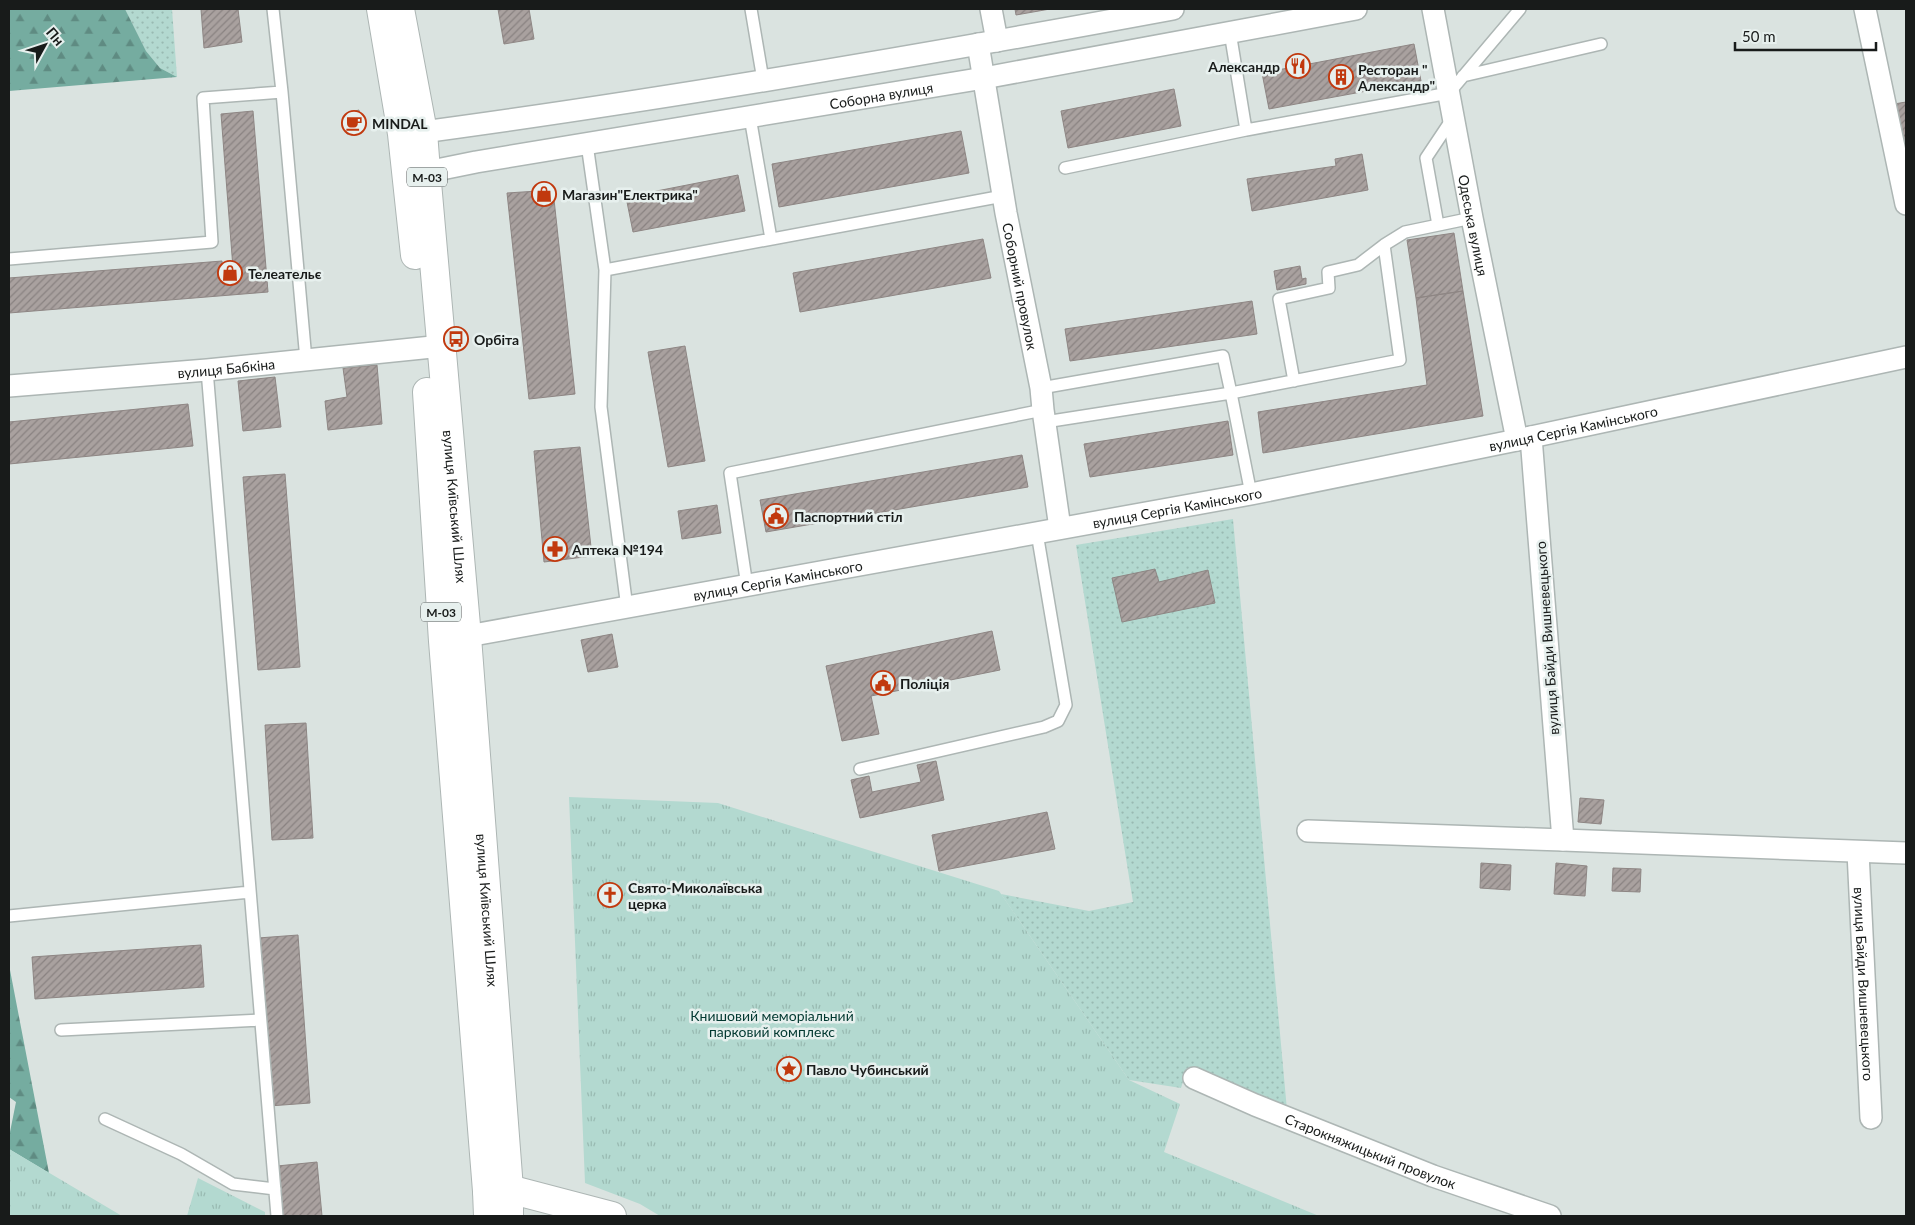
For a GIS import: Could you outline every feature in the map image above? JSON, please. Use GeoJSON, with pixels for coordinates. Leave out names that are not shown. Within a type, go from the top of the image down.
{"type":"FeatureCollection","features":[{"type":"Feature","properties":{"kind":"main road","name":"вулиця Київський Шлях"},"geometry":{"type":"LineString","coordinates":[[381,9],[412,133]]}},
{"type":"Feature","properties":{"kind":"main road","name":"вулиця Київський Шлях"},"geometry":{"type":"LineString","coordinates":[[400,9],[433,347],[495,1199],[509,1216]]}},
{"type":"Feature","properties":{"kind":"main road"},"geometry":{"type":"LineString","coordinates":[[495,1199],[612,1216]]}},
{"type":"Feature","properties":{"kind":"street","name":"Соборний провулок"},"geometry":{"type":"LineString","coordinates":[[991,9],[984,78],[1003,196],[1041,388],[1060,528]]}},
{"type":"Feature","properties":{"kind":"street"},"geometry":{"type":"LineString","coordinates":[[412,133],[764,80],[988,43],[1173,9]]}},
{"type":"Feature","properties":{"kind":"street","name":"Соборна вулиця"},"geometry":{"type":"LineString","coordinates":[[416,174],[984,78],[1356,9]]}},
{"type":"Feature","properties":{"kind":"street","name":"Одеська вулиця"},"geometry":{"type":"LineString","coordinates":[[1433,9],[1472,218],[1524,438]]}},
{"type":"Feature","properties":{"kind":"street"},"geometry":{"type":"LineString","coordinates":[[1865,9],[1906,204]]}},
{"type":"Feature","properties":{"kind":"street","name":"вулиця Бабкіна"},"geometry":{"type":"LineString","coordinates":[[9,386],[207,370],[433,347]]}},
{"type":"Feature","properties":{"kind":"street","name":"вулиця Сергія Камінського"},"geometry":{"type":"LineString","coordinates":[[455,639],[1251,494],[1906,357]]}},
{"type":"Feature","properties":{"kind":"street","name":"вулиця Байди Вишневецького"},"geometry":{"type":"LineString","coordinates":[[1524,438],[1563,840]]}},
{"type":"Feature","properties":{"kind":"street"},"geometry":{"type":"LineString","coordinates":[[1308,831],[1906,853]]}},
{"type":"Feature","properties":{"kind":"street","name":"вулиця Байди Вишневецького"},"geometry":{"type":"LineString","coordinates":[[1858,852],[1871,1118]]}},
{"type":"Feature","properties":{"kind":"street","name":"Старокняжицький провулок"},"geometry":{"type":"LineString","coordinates":[[1194,1078],[1433,1176],[1550,1216]]}},
{"type":"Feature","properties":{"kind":"lane"},"geometry":{"type":"LineString","coordinates":[[273,9],[306,360]]}},
{"type":"Feature","properties":{"kind":"lane"},"geometry":{"type":"LineString","coordinates":[[751,9],[764,80]]}},
{"type":"Feature","properties":{"kind":"lane"},"geometry":{"type":"LineString","coordinates":[[1065,168],[1246,130],[1449,93],[1520,9]]}},
{"type":"Feature","properties":{"kind":"lane"},"geometry":{"type":"LineString","coordinates":[[1230,32],[1246,130]]}},
{"type":"Feature","properties":{"kind":"lane"},"geometry":{"type":"LineString","coordinates":[[1462,76],[1601,44]]}},
{"type":"Feature","properties":{"kind":"lane"},"geometry":{"type":"LineString","coordinates":[[9,259],[212,242],[203,98],[282,92]]}},
{"type":"Feature","properties":{"kind":"lane"},"geometry":{"type":"LineString","coordinates":[[750,117],[770,239]]}},
{"type":"Feature","properties":{"kind":"lane"},"geometry":{"type":"LineString","coordinates":[[1438,225],[1426,158],[1453,118]]}},
{"type":"Feature","properties":{"kind":"lane"},"geometry":{"type":"LineString","coordinates":[[587,144],[605,270],[600,407],[627,608]]}},
{"type":"Feature","properties":{"kind":"lane"},"geometry":{"type":"LineString","coordinates":[[605,270],[1003,196]]}},
{"type":"Feature","properties":{"kind":"lane"},"geometry":{"type":"LineString","coordinates":[[1294,381],[1279,299],[1329,288],[1328,272],[1358,265],[1405,232],[1472,218]]}},
{"type":"Feature","properties":{"kind":"lane"},"geometry":{"type":"LineString","coordinates":[[747,586],[730,473],[1044,416],[1231,393],[1400,360],[1384,245]]}},
{"type":"Feature","properties":{"kind":"lane"},"geometry":{"type":"LineString","coordinates":[[1041,388],[1223,356],[1251,494]]}},
{"type":"Feature","properties":{"kind":"lane"},"geometry":{"type":"LineString","coordinates":[[207,370],[277,1216]]}},
{"type":"Feature","properties":{"kind":"lane"},"geometry":{"type":"LineString","coordinates":[[860,769],[1044,727],[1058,721],[1066,705],[1037,532]]}},
{"type":"Feature","properties":{"kind":"lane"},"geometry":{"type":"LineString","coordinates":[[9,916],[250,892]]}},
{"type":"Feature","properties":{"kind":"lane"},"geometry":{"type":"LineString","coordinates":[[61,1030],[260,1020]]}},
{"type":"Feature","properties":{"kind":"lane"},"geometry":{"type":"LineString","coordinates":[[106,1119],[181,1154],[233,1184],[275,1189]]}},
{"type":"Feature","properties":{"kind":"green space"},"geometry":{"type":"Polygon","coordinates":[[[9,9],[125,9],[146,51],[160,68],[177,77],[9,91],[9,9]]]}},
{"type":"Feature","properties":{"kind":"green space"},"geometry":{"type":"Polygon","coordinates":[[[125,9],[172,9],[177,77],[160,68],[146,51],[125,9]]]}},
{"type":"Feature","properties":{"kind":"green space"},"geometry":{"type":"Polygon","coordinates":[[[1233,519],[1287,1110],[1187,1068],[1181,1088],[1129,1080],[1001,894],[1089,911],[1133,902],[1076,545],[1233,519]]]}},
{"type":"Feature","properties":{"kind":"green space","name":"Книшовий меморіальний парковий комплекс"},"geometry":{"type":"Polygon","coordinates":[[[569,797],[718,803],[999,891],[1129,1080],[1180,1104],[1164,1152],[1319,1216],[660,1216],[640,1204],[585,1183],[569,797]]]}},
{"type":"Feature","properties":{"kind":"green space"},"geometry":{"type":"Polygon","coordinates":[[[9,970],[49,1173],[9,1149],[9,1137],[16,1102],[9,1097],[9,970]]]}},
{"type":"Feature","properties":{"kind":"green space"},"geometry":{"type":"Polygon","coordinates":[[[9,1149],[122,1216],[9,1216],[9,1149]]]}},
{"type":"Feature","properties":{"kind":"green space"},"geometry":{"type":"Polygon","coordinates":[[[198,1178],[265,1212],[265,1216],[187,1216],[198,1178]]]}},
{"type":"Feature","properties":{"kind":"building"},"geometry":{"type":"Polygon","coordinates":[[[201,9],[238,9],[242,42],[204,48],[201,9]]]}},
{"type":"Feature","properties":{"kind":"building"},"geometry":{"type":"Polygon","coordinates":[[[498,9],[529,9],[534,39],[504,44],[498,9]]]}},
{"type":"Feature","properties":{"kind":"building"},"geometry":{"type":"Polygon","coordinates":[[[1015,9],[1050,9],[1016,15],[1015,9]]]}},
{"type":"Feature","properties":{"kind":"building","name":"Ресторан \" Александр\""},"geometry":{"type":"Polygon","coordinates":[[[1414,44],[1421,81],[1269,109],[1262,73],[1414,44]]]}},
{"type":"Feature","properties":{"kind":"building"},"geometry":{"type":"Polygon","coordinates":[[[1174,89],[1181,126],[1068,148],[1061,111],[1174,89]]]}},
{"type":"Feature","properties":{"kind":"building"},"geometry":{"type":"Polygon","coordinates":[[[1906,102],[1906,160],[1894,104],[1906,102]]]}},
{"type":"Feature","properties":{"kind":"building","name":"MINDAL"},"geometry":{"type":"Polygon","coordinates":[[[359,110],[361,132],[347,134],[348,113],[359,110]]]}},
{"type":"Feature","properties":{"kind":"building"},"geometry":{"type":"Polygon","coordinates":[[[253,111],[268,292],[9,313],[9,278],[222,261],[222,269],[233,268],[221,114],[253,111]]]}},
{"type":"Feature","properties":{"kind":"building"},"geometry":{"type":"Polygon","coordinates":[[[961,131],[969,173],[779,207],[772,164],[961,131]]]}},
{"type":"Feature","properties":{"kind":"building"},"geometry":{"type":"Polygon","coordinates":[[[1362,154],[1368,190],[1252,211],[1247,179],[1336,166],[1335,159],[1362,154]]]}},
{"type":"Feature","properties":{"kind":"building"},"geometry":{"type":"Polygon","coordinates":[[[738,175],[745,211],[633,232],[626,197],[738,175]]]}},
{"type":"Feature","properties":{"kind":"building"},"geometry":{"type":"Polygon","coordinates":[[[553,190],[575,394],[529,399],[507,193],[553,190]]]}},
{"type":"Feature","properties":{"kind":"building"},"geometry":{"type":"Polygon","coordinates":[[[1454,233],[1463,291],[1416,298],[1407,240],[1454,233]]]}},
{"type":"Feature","properties":{"kind":"building"},"geometry":{"type":"Polygon","coordinates":[[[983,239],[991,278],[800,312],[793,273],[983,239]]]}},
{"type":"Feature","properties":{"kind":"building"},"geometry":{"type":"Polygon","coordinates":[[[1300,266],[1302,279],[1306,278],[1306,284],[1277,290],[1274,271],[1300,266]]]}},
{"type":"Feature","properties":{"kind":"building"},"geometry":{"type":"Polygon","coordinates":[[[1463,291],[1483,416],[1263,453],[1258,412],[1427,385],[1416,298],[1463,291]]]}},
{"type":"Feature","properties":{"kind":"building"},"geometry":{"type":"Polygon","coordinates":[[[1252,301],[1257,334],[1070,361],[1065,329],[1252,301]]]}},
{"type":"Feature","properties":{"kind":"building"},"geometry":{"type":"Polygon","coordinates":[[[685,346],[705,461],[668,467],[648,352],[685,346]]]}},
{"type":"Feature","properties":{"kind":"building"},"geometry":{"type":"Polygon","coordinates":[[[377,365],[382,424],[328,430],[325,401],[347,397],[343,368],[377,365]]]}},
{"type":"Feature","properties":{"kind":"building"},"geometry":{"type":"Polygon","coordinates":[[[275,377],[281,427],[243,431],[238,381],[275,377]]]}},
{"type":"Feature","properties":{"kind":"building"},"geometry":{"type":"Polygon","coordinates":[[[188,404],[193,446],[9,464],[9,422],[188,404]]]}},
{"type":"Feature","properties":{"kind":"building"},"geometry":{"type":"Polygon","coordinates":[[[1228,421],[1233,455],[1090,477],[1084,444],[1228,421]]]}},
{"type":"Feature","properties":{"kind":"building"},"geometry":{"type":"Polygon","coordinates":[[[580,447],[592,556],[544,562],[534,451],[580,447]]]}},
{"type":"Feature","properties":{"kind":"building"},"geometry":{"type":"Polygon","coordinates":[[[1022,455],[1028,487],[766,532],[760,500],[1022,455]]]}},
{"type":"Feature","properties":{"kind":"building"},"geometry":{"type":"Polygon","coordinates":[[[285,474],[300,667],[258,670],[243,477],[285,474]]]}},
{"type":"Feature","properties":{"kind":"building"},"geometry":{"type":"Polygon","coordinates":[[[717,505],[721,533],[682,539],[678,511],[717,505]]]}},
{"type":"Feature","properties":{"kind":"building"},"geometry":{"type":"Polygon","coordinates":[[[1155,569],[1159,582],[1208,570],[1215,603],[1122,622],[1112,578],[1155,569]]]}},
{"type":"Feature","properties":{"kind":"building","name":"Поліція"},"geometry":{"type":"Polygon","coordinates":[[[992,631],[1000,670],[871,696],[879,734],[842,741],[826,666],[992,631]]]}},
{"type":"Feature","properties":{"kind":"building"},"geometry":{"type":"Polygon","coordinates":[[[612,634],[618,667],[588,672],[581,640],[612,634]]]}},
{"type":"Feature","properties":{"kind":"building"},"geometry":{"type":"Polygon","coordinates":[[[306,723],[313,838],[272,840],[265,725],[306,723]]]}},
{"type":"Feature","properties":{"kind":"building"},"geometry":{"type":"Polygon","coordinates":[[[936,761],[944,800],[860,818],[851,780],[869,776],[872,792],[921,782],[917,765],[936,761]]]}},
{"type":"Feature","properties":{"kind":"building"},"geometry":{"type":"Polygon","coordinates":[[[1580,798],[1604,800],[1601,824],[1578,822],[1580,798]]]}},
{"type":"Feature","properties":{"kind":"building"},"geometry":{"type":"Polygon","coordinates":[[[1047,812],[1055,849],[939,871],[932,835],[1047,812]]]}},
{"type":"Feature","properties":{"kind":"building"},"geometry":{"type":"Polygon","coordinates":[[[1481,863],[1511,865],[1510,890],[1480,888],[1481,863]]]}},
{"type":"Feature","properties":{"kind":"building"},"geometry":{"type":"Polygon","coordinates":[[[1556,863],[1587,866],[1585,896],[1554,894],[1556,863]]]}},
{"type":"Feature","properties":{"kind":"building"},"geometry":{"type":"Polygon","coordinates":[[[1613,868],[1641,869],[1640,892],[1612,891],[1613,868]]]}},
{"type":"Feature","properties":{"kind":"building"},"geometry":{"type":"Polygon","coordinates":[[[298,935],[310,1103],[269,1106],[258,938],[298,935]]]}},
{"type":"Feature","properties":{"kind":"building"},"geometry":{"type":"Polygon","coordinates":[[[201,945],[204,987],[35,999],[32,957],[201,945]]]}},
{"type":"Feature","properties":{"kind":"building"},"geometry":{"type":"Polygon","coordinates":[[[317,1162],[322,1216],[281,1216],[277,1166],[317,1162]]]}},
{"type":"Feature","properties":{"kind":"place","name":"Александр"},"geometry":{"type":"Point","coordinates":[1298,66]}},
{"type":"Feature","properties":{"kind":"place","name":"Ресторан \" Александр\""},"geometry":{"type":"Point","coordinates":[1341,77]}},
{"type":"Feature","properties":{"kind":"place","name":"MINDAL"},"geometry":{"type":"Point","coordinates":[354,123]}},
{"type":"Feature","properties":{"kind":"place","name":"Магазин\"Електрика\""},"geometry":{"type":"Point","coordinates":[544,194]}},
{"type":"Feature","properties":{"kind":"place","name":"Телеательє"},"geometry":{"type":"Point","coordinates":[230,273]}},
{"type":"Feature","properties":{"kind":"place","name":"Орбіта"},"geometry":{"type":"Point","coordinates":[456,339]}},
{"type":"Feature","properties":{"kind":"place","name":"Паспортний стіл"},"geometry":{"type":"Point","coordinates":[776,516]}},
{"type":"Feature","properties":{"kind":"place","name":"Аптека №194"},"geometry":{"type":"Point","coordinates":[555,549]}},
{"type":"Feature","properties":{"kind":"place","name":"Поліція"},"geometry":{"type":"Point","coordinates":[883,683]}},
{"type":"Feature","properties":{"kind":"place","name":"Свято-Миколаївська церка"},"geometry":{"type":"Point","coordinates":[610,895]}},
{"type":"Feature","properties":{"kind":"place","name":"Павло Чубинський"},"geometry":{"type":"Point","coordinates":[789,1069]}}]}
